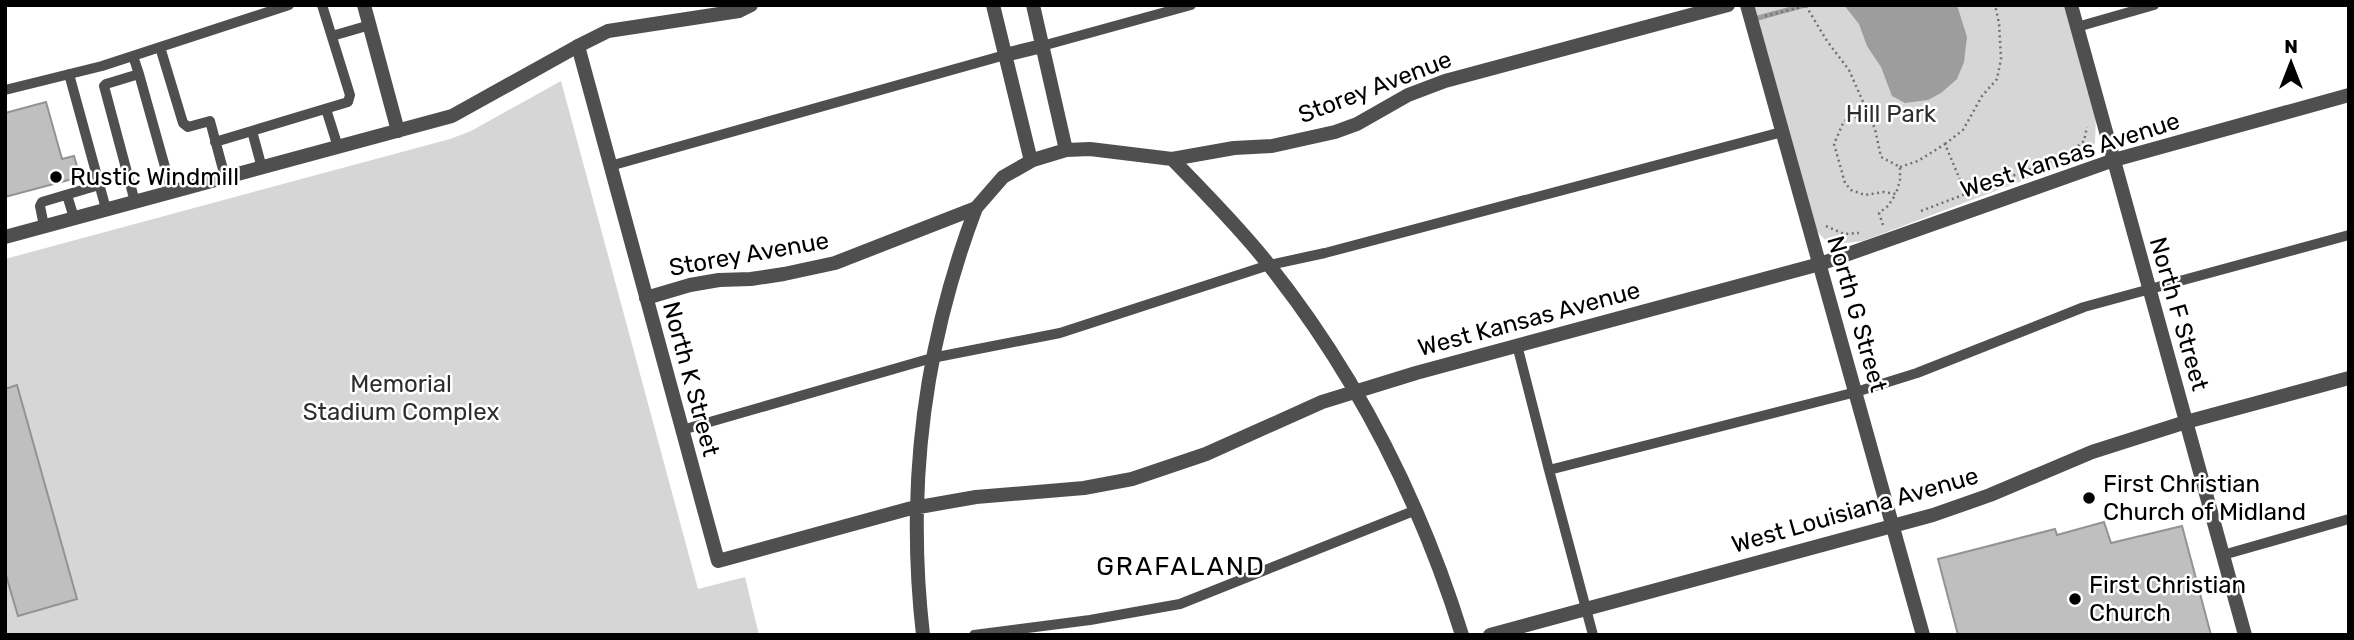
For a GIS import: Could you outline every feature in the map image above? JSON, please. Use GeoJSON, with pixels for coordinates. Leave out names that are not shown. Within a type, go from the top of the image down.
{"type":"FeatureCollection","features":[{"type":"Feature","properties":{"kind":"street"},"geometry":{"type":"LineString","coordinates":[[364,5],[398,131]]}},
{"type":"Feature","properties":{"kind":"street"},"geometry":{"type":"LineString","coordinates":[[5,237],[452,116],[608,31],[739,11],[751,5]]}},
{"type":"Feature","properties":{"kind":"street"},"geometry":{"type":"LineString","coordinates":[[993,5],[1031,161]]}},
{"type":"Feature","properties":{"kind":"street"},"geometry":{"type":"LineString","coordinates":[[1033,5],[1066,150]]}},
{"type":"Feature","properties":{"kind":"street","name":"Storey Avenue"},"geometry":{"type":"LineString","coordinates":[[646,298],[690,285],[784,274],[835,263],[976,208],[1003,177],[1031,161],[1066,150],[1103,150],[1172,159],[1234,148],[1272,146],[1335,132],[1357,124],[1408,95],[1445,81],[1728,5]]}},
{"type":"Feature","properties":{"kind":"street","name":"North F Street"},"geometry":{"type":"LineString","coordinates":[[2071,5],[2245,635]]}},
{"type":"Feature","properties":{"kind":"street","name":"North G Street"},"geometry":{"type":"LineString","coordinates":[[1749,12],[1923,635]]}},
{"type":"Feature","properties":{"kind":"street","name":"North K Street"},"geometry":{"type":"LineString","coordinates":[[578,46],[718,561]]}},
{"type":"Feature","properties":{"kind":"street"},"geometry":{"type":"LineString","coordinates":[[1005,55],[1042,46]]}},
{"type":"Feature","properties":{"kind":"street","name":"West Kansas Avenue"},"geometry":{"type":"LineString","coordinates":[[718,561],[917,507],[976,497],[1084,488],[1132,479],[1206,454],[1301,410],[1355,392],[1517,345],[1820,264],[1886,233],[1973,210],[2114,160],[2349,95]]}},
{"type":"Feature","properties":{"kind":"street"},"geometry":{"type":"LineString","coordinates":[[1172,159],[1202,188],[1269,265],[1314,326],[1355,392],[1375,426],[1416,510],[1462,635]]}},
{"type":"Feature","properties":{"kind":"street"},"geometry":{"type":"LineString","coordinates":[[923,635],[917,568],[920,431],[940,317],[954,266],[976,208]]}},
{"type":"Feature","properties":{"kind":"street","name":"West Louisiana Avenue"},"geometry":{"type":"LineString","coordinates":[[1490,635],[1893,526],[1976,501],[2092,452],[2186,422],[2349,378]]}},
{"type":"Feature","properties":{"kind":"lane"},"geometry":{"type":"LineString","coordinates":[[5,90],[133,56],[289,5]]}},
{"type":"Feature","properties":{"kind":"lane"},"geometry":{"type":"LineString","coordinates":[[215,142],[348,102],[351,95],[323,5]]}},
{"type":"Feature","properties":{"kind":"lane"},"geometry":{"type":"LineString","coordinates":[[1042,46],[1191,5]]}},
{"type":"Feature","properties":{"kind":"lane"},"geometry":{"type":"LineString","coordinates":[[2077,27],[2154,5]]}},
{"type":"Feature","properties":{"kind":"lane"},"geometry":{"type":"LineString","coordinates":[[332,36],[370,25]]}},
{"type":"Feature","properties":{"kind":"lane"},"geometry":{"type":"LineString","coordinates":[[160,47],[183,122],[188,127],[210,121],[225,177]]}},
{"type":"Feature","properties":{"kind":"lane"},"geometry":{"type":"LineString","coordinates":[[610,166],[1005,55]]}},
{"type":"Feature","properties":{"kind":"lane"},"geometry":{"type":"LineString","coordinates":[[133,56],[172,192]]}},
{"type":"Feature","properties":{"kind":"lane"},"geometry":{"type":"LineString","coordinates":[[69,74],[106,209]]}},
{"type":"Feature","properties":{"kind":"lane"},"geometry":{"type":"LineString","coordinates":[[135,202],[104,86],[139,74]]}},
{"type":"Feature","properties":{"kind":"lane"},"geometry":{"type":"LineString","coordinates":[[326,109],[338,147]]}},
{"type":"Feature","properties":{"kind":"lane"},"geometry":{"type":"LineString","coordinates":[[252,131],[262,167]]}},
{"type":"Feature","properties":{"kind":"lane"},"geometry":{"type":"LineString","coordinates":[[682,430],[932,358],[1060,333],[1269,265],[1325,253],[1782,132]]}},
{"type":"Feature","properties":{"kind":"lane"},"geometry":{"type":"LineString","coordinates":[[44,226],[40,206],[42,202],[99,185]]}},
{"type":"Feature","properties":{"kind":"lane"},"geometry":{"type":"LineString","coordinates":[[67,195],[74,218]]}},
{"type":"Feature","properties":{"kind":"lane"},"geometry":{"type":"LineString","coordinates":[[1549,470],[1856,392],[1917,373],[2084,307],[2349,235]]}},
{"type":"Feature","properties":{"kind":"lane"},"geometry":{"type":"LineString","coordinates":[[1517,345],[1593,635]]}},
{"type":"Feature","properties":{"kind":"lane"},"geometry":{"type":"LineString","coordinates":[[974,635],[1090,620],[1180,604],[1416,510]]}},
{"type":"Feature","properties":{"kind":"lane"},"geometry":{"type":"LineString","coordinates":[[2222,555],[2349,519]]}},
{"type":"Feature","properties":{"kind":"path"},"geometry":{"type":"LineString","coordinates":[[1749,12],[1806,5],[1827,41],[1849,69],[1875,129],[1881,157],[1900,167],[1918,161],[1963,130],[1982,96],[1997,79],[2001,59],[1995,5]]}},
{"type":"Feature","properties":{"kind":"path"},"geometry":{"type":"LineString","coordinates":[[1867,113],[1844,121],[1834,144],[1845,183],[1851,190],[1865,195],[1884,192],[1896,194]]}},
{"type":"Feature","properties":{"kind":"path"},"geometry":{"type":"LineString","coordinates":[[1916,213],[2072,152],[2084,141],[2088,127],[2087,117]]}},
{"type":"Feature","properties":{"kind":"path"},"geometry":{"type":"LineString","coordinates":[[1944,144],[1973,210]]}},
{"type":"Feature","properties":{"kind":"path"},"geometry":{"type":"LineString","coordinates":[[1886,233],[1879,212],[1888,206],[1896,194],[1900,167]]}},
{"type":"Feature","properties":{"kind":"path"},"geometry":{"type":"LineString","coordinates":[[1822,222],[1832,230],[1844,234],[1864,232]]}},
{"type":"Feature","properties":{"kind":"path"},"geometry":{"type":"LineString","coordinates":[[1886,233],[1891,223]]}},
{"type":"Feature","properties":{"kind":"green space","name":"Hill Park"},"geometry":{"type":"Polygon","coordinates":[[[1752,5],[2065,5],[2096,114],[2095,144],[2075,161],[1863,241],[1830,245],[1808,222],[1752,5]]]}},
{"type":"Feature","properties":{"kind":"green space","name":"Memorial Stadium Complex"},"geometry":{"type":"Polygon","coordinates":[[[561,81],[698,589],[745,577],[759,635],[5,635],[5,259],[450,139],[471,131],[561,81]]]}},
{"type":"Feature","properties":{"kind":"shaded area"},"geometry":{"type":"Polygon","coordinates":[[[1844,5],[1957,5],[1967,37],[1964,62],[1957,79],[1928,100],[1905,103],[1892,96],[1859,24],[1844,5]]]}},
{"type":"Feature","properties":{"kind":"building"},"geometry":{"type":"Polygon","coordinates":[[[46,102],[62,159],[74,156],[80,177],[5,197],[5,113],[46,102]]]}},
{"type":"Feature","properties":{"kind":"building"},"geometry":{"type":"Polygon","coordinates":[[[17,385],[77,599],[18,616],[5,572],[5,389],[17,385]]]}},
{"type":"Feature","properties":{"kind":"building","name":"First Christian Church"},"geometry":{"type":"Polygon","coordinates":[[[2104,522],[2111,543],[2182,526],[2211,635],[1958,635],[1938,559],[2055,529],[2057,535],[2104,522]]]}},
{"type":"Feature","properties":{"kind":"waterway"},"geometry":{"type":"LineString","coordinates":[[1751,20],[1805,5]]}},
{"type":"Feature","properties":{"kind":"place","name":"Rustic Windmill"},"geometry":{"type":"Point","coordinates":[56,177]}},
{"type":"Feature","properties":{"kind":"place","name":"First Christian Church of Midland"},"geometry":{"type":"Point","coordinates":[2089,498]}},
{"type":"Feature","properties":{"kind":"place","name":"First Christian Church"},"geometry":{"type":"Point","coordinates":[2075,599]}},
{"type":"Feature","properties":{"kind":"district","name":"GRAFALAND"},"geometry":{"type":"Point","coordinates":[1181,566]}}]}
